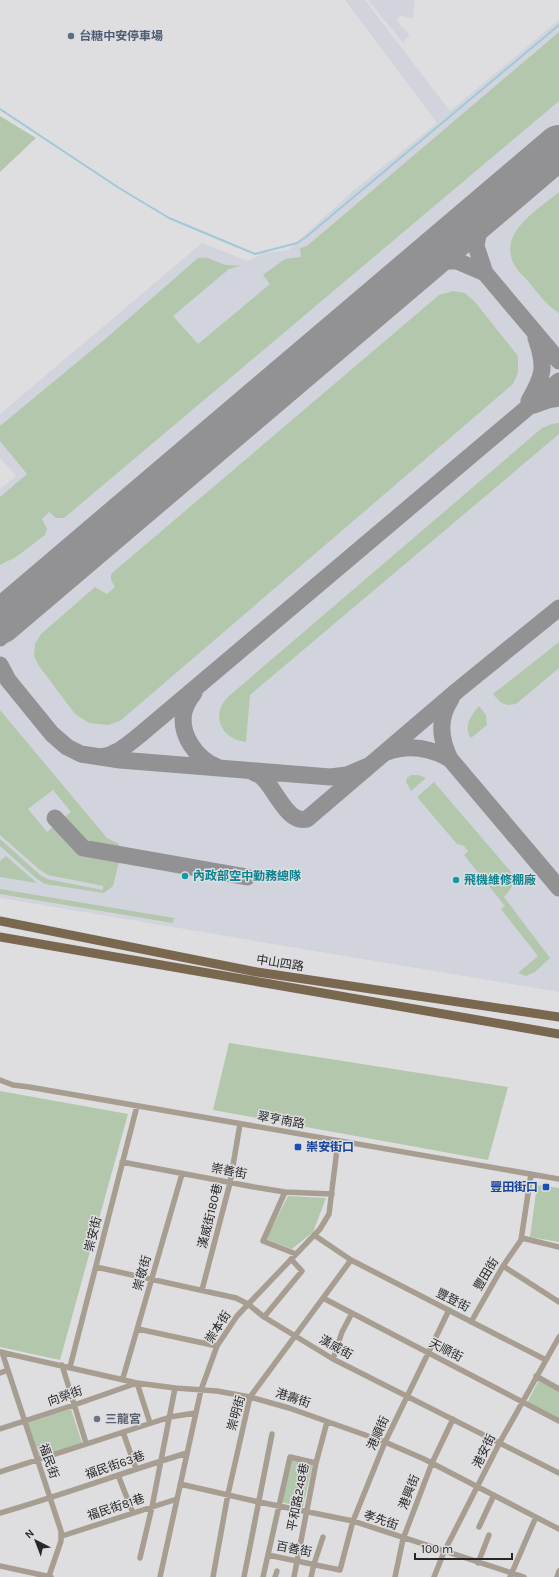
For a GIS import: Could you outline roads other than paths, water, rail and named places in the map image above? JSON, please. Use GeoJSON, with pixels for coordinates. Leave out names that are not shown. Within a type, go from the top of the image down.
{"type":"FeatureCollection","features":[{"type":"Feature","properties":{"kind":"main road","name":"中山四路"},"geometry":{"type":"LineString","coordinates":[[0,921],[257,972],[559,1017]]}},
{"type":"Feature","properties":{"kind":"main road","name":"中山四路"},"geometry":{"type":"LineString","coordinates":[[0,937],[559,1034]]}},
{"type":"Feature","properties":{"kind":"street","name":"翠亨南路"},"geometry":{"type":"LineString","coordinates":[[0,1080],[13,1085],[559,1179]]}},
{"type":"Feature","properties":{"kind":"street","name":"崇安街"},"geometry":{"type":"LineString","coordinates":[[70,1367],[137,1106]]}},
{"type":"Feature","properties":{"kind":"street","name":"漢威街180巷"},"geometry":{"type":"LineString","coordinates":[[202,1290],[230,1183],[240,1124]]}},
{"type":"Feature","properties":{"kind":"street","name":"崇本街"},"geometry":{"type":"LineString","coordinates":[[160,1577],[195,1413],[201,1390],[217,1346],[237,1316],[320,1229],[329,1214],[338,1141]]}},
{"type":"Feature","properties":{"kind":"street","name":"崇善街"},"geometry":{"type":"LineString","coordinates":[[122,1162],[285,1192],[332,1194]]}},
{"type":"Feature","properties":{"kind":"street","name":"崇敬街"},"geometry":{"type":"LineString","coordinates":[[123,1378],[182,1174]]}},
{"type":"Feature","properties":{"kind":"street","name":"豐田街"},"geometry":{"type":"LineString","coordinates":[[471,1322],[503,1266],[522,1238],[531,1174]]}},
{"type":"Feature","properties":{"kind":"street"},"geometry":{"type":"LineString","coordinates":[[285,1192],[263,1240],[296,1254]]}},
{"type":"Feature","properties":{"kind":"street","name":"豐登街"},"geometry":{"type":"LineString","coordinates":[[314,1235],[350,1260],[546,1360]]}},
{"type":"Feature","properties":{"kind":"street"},"geometry":{"type":"LineString","coordinates":[[522,1238],[559,1247]]}},
{"type":"Feature","properties":{"kind":"street"},"geometry":{"type":"LineString","coordinates":[[264,1317],[302,1271],[291,1259]]}},
{"type":"Feature","properties":{"kind":"street","name":"崇明街"},"geometry":{"type":"LineString","coordinates":[[212,1577],[228,1494],[250,1397],[350,1260]]}},
{"type":"Feature","properties":{"kind":"street"},"geometry":{"type":"LineString","coordinates":[[503,1266],[559,1302]]}},
{"type":"Feature","properties":{"kind":"street","name":"漢威街"},"geometry":{"type":"LineString","coordinates":[[96,1267],[236,1298],[248,1304],[264,1317],[333,1359],[559,1473]]}},
{"type":"Feature","properties":{"kind":"street","name":"天順街"},"geometry":{"type":"LineString","coordinates":[[323,1298],[559,1421]]}},
{"type":"Feature","properties":{"kind":"street","name":"港順街"},"geometry":{"type":"LineString","coordinates":[[340,1570],[353,1521],[385,1442],[449,1310]]}},
{"type":"Feature","properties":{"kind":"street"},"geometry":{"type":"LineString","coordinates":[[333,1359],[342,1332],[352,1313]]}},
{"type":"Feature","properties":{"kind":"street"},"geometry":{"type":"LineString","coordinates":[[138,1329],[217,1346]]}},
{"type":"Feature","properties":{"kind":"street","name":"港安街"},"geometry":{"type":"LineString","coordinates":[[434,1577],[444,1552],[479,1487],[500,1442],[559,1337]]}},
{"type":"Feature","properties":{"kind":"street","name":"港壽街"},"geometry":{"type":"LineString","coordinates":[[1,1352],[137,1382],[175,1388],[217,1391],[250,1397],[289,1408],[385,1442],[432,1463],[559,1529]]}},
{"type":"Feature","properties":{"kind":"street","name":"福民街"},"geometry":{"type":"LineString","coordinates":[[1,1352],[62,1536]]}},
{"type":"Feature","properties":{"kind":"street"},"geometry":{"type":"LineString","coordinates":[[62,1365],[86,1443]]}},
{"type":"Feature","properties":{"kind":"street"},"geometry":{"type":"LineString","coordinates":[[0,1372],[8,1370]]}},
{"type":"Feature","properties":{"kind":"street"},"geometry":{"type":"LineString","coordinates":[[536,1376],[559,1389]]}},
{"type":"Feature","properties":{"kind":"street"},"geometry":{"type":"LineString","coordinates":[[137,1382],[150,1423]]}},
{"type":"Feature","properties":{"kind":"street","name":"向榮街"},"geometry":{"type":"LineString","coordinates":[[0,1429],[25,1422],[137,1382]]}},
{"type":"Feature","properties":{"kind":"street"},"geometry":{"type":"LineString","coordinates":[[140,1558],[152,1507],[175,1388]]}},
{"type":"Feature","properties":{"kind":"street"},"geometry":{"type":"LineString","coordinates":[[0,1472],[150,1423],[170,1417],[195,1413]]}},
{"type":"Feature","properties":{"kind":"street","name":"港興街"},"geometry":{"type":"LineString","coordinates":[[395,1577],[403,1539],[432,1463],[453,1419]]}},
{"type":"Feature","properties":{"kind":"street","name":"平和路248巷"},"geometry":{"type":"LineString","coordinates":[[294,1577],[316,1463],[327,1422]]}},
{"type":"Feature","properties":{"kind":"street"},"geometry":{"type":"LineString","coordinates":[[123,1432],[136,1469]]}},
{"type":"Feature","properties":{"kind":"street"},"geometry":{"type":"LineString","coordinates":[[244,1577],[272,1434]]}},
{"type":"Feature","properties":{"kind":"street","name":"福民街63巷"},"geometry":{"type":"LineString","coordinates":[[0,1513],[50,1499],[187,1453]]}},
{"type":"Feature","properties":{"kind":"street","name":"百善街"},"geometry":{"type":"LineString","coordinates":[[316,1463],[290,1457],[268,1555],[340,1570]]}},
{"type":"Feature","properties":{"kind":"street"},"geometry":{"type":"LineString","coordinates":[[118,1475],[133,1513]]}},
{"type":"Feature","properties":{"kind":"street","name":"孝先街"},"geometry":{"type":"LineString","coordinates":[[180,1484],[353,1521],[511,1575],[524,1577]]}},
{"type":"Feature","properties":{"kind":"street"},"geometry":{"type":"LineString","coordinates":[[479,1527],[494,1495]]}},
{"type":"Feature","properties":{"kind":"street","name":"福民街81巷"},"geometry":{"type":"LineString","coordinates":[[62,1536],[177,1499]]}},
{"type":"Feature","properties":{"kind":"street"},"geometry":{"type":"LineString","coordinates":[[511,1575],[536,1517]]}},
{"type":"Feature","properties":{"kind":"street"},"geometry":{"type":"LineString","coordinates":[[478,1563],[489,1534]]}},
{"type":"Feature","properties":{"kind":"street"},"geometry":{"type":"LineString","coordinates":[[0,1566],[50,1577],[62,1536]]}},
{"type":"Feature","properties":{"kind":"street"},"geometry":{"type":"LineString","coordinates":[[311,1577],[323,1537]]}},
{"type":"Feature","properties":{"kind":"street"},"geometry":{"type":"LineString","coordinates":[[263,1577],[268,1555]]}},
{"type":"Feature","properties":{"kind":"street"},"geometry":{"type":"LineString","coordinates":[[557,1577],[559,1571]]}},
{"type":"Feature","properties":{"kind":"waterway"},"geometry":{"type":"LineString","coordinates":[[0,109],[119,188],[169,218],[255,254],[297,243],[306,237],[559,25]]}},
{"type":"Feature","properties":{"kind":"place","name":"台糖中安停車場"},"geometry":{"type":"Point","coordinates":[71,36]}},
{"type":"Feature","properties":{"kind":"place","name":"內政部空中勤務總隊"},"geometry":{"type":"Point","coordinates":[185,876]}},
{"type":"Feature","properties":{"kind":"place","name":"飛機維修棚廠"},"geometry":{"type":"Point","coordinates":[456,880]}},
{"type":"Feature","properties":{"kind":"place","name":"崇安街口"},"geometry":{"type":"Point","coordinates":[298,1147]}},
{"type":"Feature","properties":{"kind":"place","name":"豐田街口"},"geometry":{"type":"Point","coordinates":[546,1187]}},
{"type":"Feature","properties":{"kind":"place","name":"三龍宮"},"geometry":{"type":"Point","coordinates":[97,1419]}}]}
